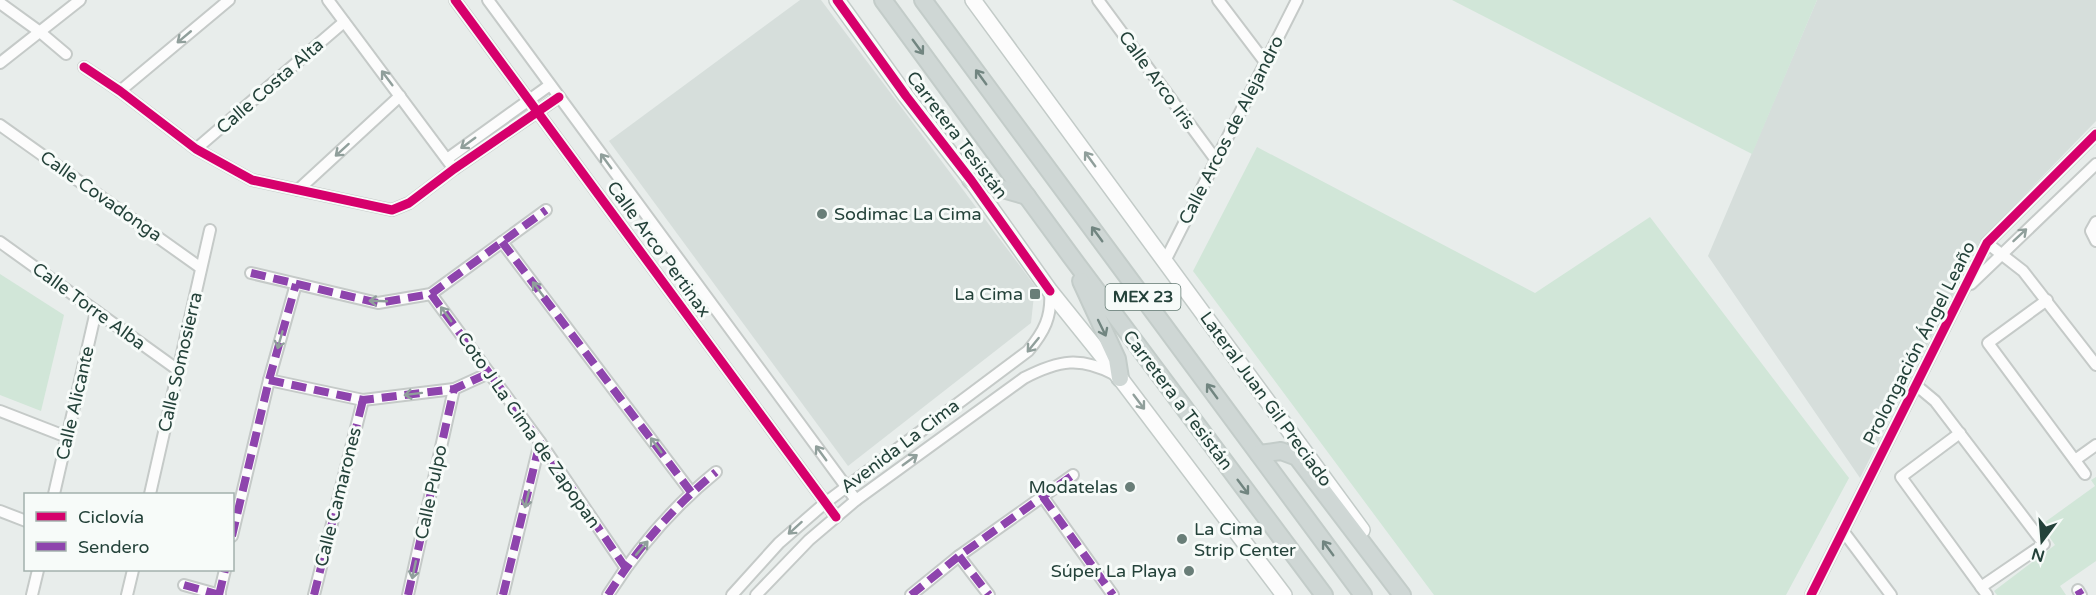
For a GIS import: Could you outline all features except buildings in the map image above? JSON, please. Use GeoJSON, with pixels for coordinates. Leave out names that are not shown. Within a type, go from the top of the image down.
{"type":"FeatureCollection","features":[{"type":"Feature","properties":{"kind":"main road","name":"Carretera Tesistán"},"geometry":{"type":"LineString","coordinates":[[837,0],[906,96],[971,180],[1050,291],[1120,378],[1284,595]]}},
{"type":"Feature","properties":{"kind":"main road","name":"Carretera a Tesistán"},"geometry":{"type":"LineString","coordinates":[[884,0],[1070,255],[1324,595]]}},
{"type":"Feature","properties":{"kind":"main road","name":"Carretera a Tesistán"},"geometry":{"type":"LineString","coordinates":[[923,0],[1363,595]]}},
{"type":"Feature","properties":{"kind":"main road","name":"Lateral Juan Gil Preciado"},"geometry":{"type":"LineString","coordinates":[[974,0],[1410,595]]}},
{"type":"Feature","properties":{"kind":"main road"},"geometry":{"type":"LineString","coordinates":[[971,180],[1027,196]]}},
{"type":"Feature","properties":{"kind":"main road"},"geometry":{"type":"LineString","coordinates":[[1070,255],[1118,359],[1120,378]]}},
{"type":"Feature","properties":{"kind":"main road"},"geometry":{"type":"LineString","coordinates":[[1259,454],[1281,451],[1297,457],[1401,595]]}},
{"type":"Feature","properties":{"kind":"street"},"geometry":{"type":"LineString","coordinates":[[0,63],[80,0]]}},
{"type":"Feature","properties":{"kind":"street"},"geometry":{"type":"LineString","coordinates":[[120,91],[229,0]]}},
{"type":"Feature","properties":{"kind":"street"},"geometry":{"type":"LineString","coordinates":[[328,0],[454,169]]}},
{"type":"Feature","properties":{"kind":"street","name":"Calle Arco Pertinax"},"geometry":{"type":"LineString","coordinates":[[455,0],[836,518]]}},
{"type":"Feature","properties":{"kind":"street","name":"Calle Arco Pertinax"},"geometry":{"type":"LineString","coordinates":[[488,0],[856,500]]}},
{"type":"Feature","properties":{"kind":"street","name":"Calle Arco Iris"},"geometry":{"type":"LineString","coordinates":[[1098,0],[1215,160]]}},
{"type":"Feature","properties":{"kind":"street"},"geometry":{"type":"LineString","coordinates":[[1218,0],[1265,62]]}},
{"type":"Feature","properties":{"kind":"street","name":"Calle Arcos de Alejandro"},"geometry":{"type":"LineString","coordinates":[[1165,261],[1297,0]]}},
{"type":"Feature","properties":{"kind":"street"},"geometry":{"type":"LineString","coordinates":[[0,3],[66,54]]}},
{"type":"Feature","properties":{"kind":"street","name":"Calle Costa Alta"},"geometry":{"type":"LineString","coordinates":[[196,149],[344,22]]}},
{"type":"Feature","properties":{"kind":"street"},"geometry":{"type":"LineString","coordinates":[[84,68],[120,91],[196,149],[252,180],[392,210],[408,203],[559,97]]}},
{"type":"Feature","properties":{"kind":"street"},"geometry":{"type":"LineString","coordinates":[[447,159],[550,85]]}},
{"type":"Feature","properties":{"kind":"street"},"geometry":{"type":"LineString","coordinates":[[298,190],[400,96]]}},
{"type":"Feature","properties":{"kind":"street"},"geometry":{"type":"LineString","coordinates":[[508,114],[517,126]]}},
{"type":"Feature","properties":{"kind":"street","name":"Calle Covadonga"},"geometry":{"type":"LineString","coordinates":[[0,125],[201,268]]}},
{"type":"Feature","properties":{"kind":"street","name":"Prolongación Ángel Leaño"},"geometry":{"type":"LineString","coordinates":[[1811,595],[1987,243],[2096,134]]}},
{"type":"Feature","properties":{"kind":"street","name":"Prolongación Ángel Leaño"},"geometry":{"type":"LineString","coordinates":[[1964,291],[2096,164]]}},
{"type":"Feature","properties":{"kind":"street"},"geometry":{"type":"LineString","coordinates":[[251,273],[378,303],[431,294],[546,210]]}},
{"type":"Feature","properties":{"kind":"street"},"geometry":{"type":"LineString","coordinates":[[2096,222],[2091,231],[2096,241]]}},
{"type":"Feature","properties":{"kind":"street","name":"Calle Somosierra"},"geometry":{"type":"LineString","coordinates":[[150,493],[210,230]]}},
{"type":"Feature","properties":{"kind":"street","name":"Calle Torre Alba"},"geometry":{"type":"LineString","coordinates":[[0,242],[178,370]]}},
{"type":"Feature","properties":{"kind":"street"},"geometry":{"type":"LineString","coordinates":[[502,242],[691,492]]}},
{"type":"Feature","properties":{"kind":"street"},"geometry":{"type":"LineString","coordinates":[[1987,243],[2023,271],[2096,365]]}},
{"type":"Feature","properties":{"kind":"street"},"geometry":{"type":"LineString","coordinates":[[234,529],[269,380],[296,284]]}},
{"type":"Feature","properties":{"kind":"street","name":"Avenida La Cima"},"geometry":{"type":"LineString","coordinates":[[732,595],[779,543],[825,503],[1028,351],[1038,339],[1045,325],[1051,307],[1050,291]]}},
{"type":"Feature","properties":{"kind":"street","name":"Coto J La Cima de Zapopan"},"geometry":{"type":"LineString","coordinates":[[431,294],[540,442],[626,567]]}},
{"type":"Feature","properties":{"kind":"street"},"geometry":{"type":"LineString","coordinates":[[2047,300],[1988,343],[2085,474]]}},
{"type":"Feature","properties":{"kind":"street","name":"Calle Alicante"},"geometry":{"type":"LineString","coordinates":[[54,493],[96,311]]}},
{"type":"Feature","properties":{"kind":"street","name":"Avenida La Cima"},"geometry":{"type":"LineString","coordinates":[[756,595],[809,540],[856,500],[1005,391],[1035,372],[1070,361],[1091,364],[1120,378]]}},
{"type":"Feature","properties":{"kind":"street"},"geometry":{"type":"LineString","coordinates":[[269,380],[363,400],[454,389],[489,373]]}},
{"type":"Feature","properties":{"kind":"street"},"geometry":{"type":"LineString","coordinates":[[993,377],[1005,391]]}},
{"type":"Feature","properties":{"kind":"street"},"geometry":{"type":"LineString","coordinates":[[1917,386],[1935,401],[1960,433],[2044,544],[1984,591],[1901,477],[1960,433]]}},
{"type":"Feature","properties":{"kind":"street","name":"Calle Pulpo"},"geometry":{"type":"LineString","coordinates":[[408,595],[454,389]]}},
{"type":"Feature","properties":{"kind":"street","name":"Calle Camarones"},"geometry":{"type":"LineString","coordinates":[[314,595],[363,400]]}},
{"type":"Feature","properties":{"kind":"street"},"geometry":{"type":"LineString","coordinates":[[0,411],[67,437]]}},
{"type":"Feature","properties":{"kind":"street"},"geometry":{"type":"LineString","coordinates":[[503,595],[540,442]]}},
{"type":"Feature","properties":{"kind":"street"},"geometry":{"type":"LineString","coordinates":[[2075,460],[2096,446]]}},
{"type":"Feature","properties":{"kind":"street"},"geometry":{"type":"LineString","coordinates":[[608,595],[626,567],[691,492],[716,472]]}},
{"type":"Feature","properties":{"kind":"street"},"geometry":{"type":"LineString","coordinates":[[911,595],[959,556],[1073,475]]}},
{"type":"Feature","properties":{"kind":"street"},"geometry":{"type":"LineString","coordinates":[[1043,497],[1113,595]]}},
{"type":"Feature","properties":{"kind":"street"},"geometry":{"type":"LineString","coordinates":[[0,511],[24,519]]}},
{"type":"Feature","properties":{"kind":"street"},"geometry":{"type":"LineString","coordinates":[[1843,531],[1891,595]]}},
{"type":"Feature","properties":{"kind":"street"},"geometry":{"type":"LineString","coordinates":[[959,556],[989,595]]}},
{"type":"Feature","properties":{"kind":"street"},"geometry":{"type":"LineString","coordinates":[[32,595],[38,571]]}},
{"type":"Feature","properties":{"kind":"street"},"geometry":{"type":"LineString","coordinates":[[127,595],[133,571]]}},
{"type":"Feature","properties":{"kind":"street"},"geometry":{"type":"LineString","coordinates":[[184,585],[220,595],[225,571]]}},
{"type":"Feature","properties":{"kind":"shaded area","name":"Sodimac La Cima"},"geometry":{"type":"Polygon","coordinates":[[[800,0],[821,0],[1035,286],[1031,323],[848,466],[609,141],[800,0]]]}},
{"type":"Feature","properties":{"kind":"shaded area"},"geometry":{"type":"Polygon","coordinates":[[[1817,0],[2096,0],[2096,121],[1980,241],[1860,478],[1708,256],[1817,0]]]}},
{"type":"Feature","properties":{"kind":"green space"},"geometry":{"type":"Polygon","coordinates":[[[1452,0],[1817,0],[1752,154],[1452,0]]]}},
{"type":"Feature","properties":{"kind":"green space"},"geometry":{"type":"Polygon","coordinates":[[[1257,147],[1535,293],[1650,217],[1849,478],[1786,595],[1434,595],[1193,271],[1257,147]]]}},
{"type":"Feature","properties":{"kind":"green space"},"geometry":{"type":"Polygon","coordinates":[[[0,274],[64,315],[41,411],[0,395],[0,274]]]}},
{"type":"Feature","properties":{"kind":"green space"},"geometry":{"type":"Polygon","coordinates":[[[2096,477],[2096,561],[2060,586],[2066,595],[1997,595],[1994,591],[2055,545],[2041,525],[2095,486],[2091,480],[2096,477]]]}},
{"type":"Feature","properties":{"kind":"marked path"},"geometry":{"type":"LineString","coordinates":[[251,273],[378,303],[431,294],[546,210]]}},
{"type":"Feature","properties":{"kind":"marked path"},"geometry":{"type":"LineString","coordinates":[[502,242],[691,492]]}},
{"type":"Feature","properties":{"kind":"marked path"},"geometry":{"type":"LineString","coordinates":[[234,528],[269,380],[296,284]]}},
{"type":"Feature","properties":{"kind":"marked path"},"geometry":{"type":"LineString","coordinates":[[431,294],[540,442],[625,567]]}},
{"type":"Feature","properties":{"kind":"marked path"},"geometry":{"type":"LineString","coordinates":[[269,380],[363,400],[454,389],[489,373]]}},
{"type":"Feature","properties":{"kind":"marked path"},"geometry":{"type":"LineString","coordinates":[[408,595],[454,389]]}},
{"type":"Feature","properties":{"kind":"marked path"},"geometry":{"type":"LineString","coordinates":[[314,595],[363,400]]}},
{"type":"Feature","properties":{"kind":"marked path"},"geometry":{"type":"LineString","coordinates":[[503,595],[540,442]]}},
{"type":"Feature","properties":{"kind":"marked path"},"geometry":{"type":"LineString","coordinates":[[608,595],[631,561],[657,529],[685,499],[716,472]]}},
{"type":"Feature","properties":{"kind":"marked path"},"geometry":{"type":"LineString","coordinates":[[911,595],[959,556],[1073,475]]}},
{"type":"Feature","properties":{"kind":"marked path"},"geometry":{"type":"LineString","coordinates":[[1043,497],[1113,595]]}},
{"type":"Feature","properties":{"kind":"marked path"},"geometry":{"type":"LineString","coordinates":[[959,556],[989,595]]}},
{"type":"Feature","properties":{"kind":"marked path"},"geometry":{"type":"LineString","coordinates":[[219,595],[225,571]]}},
{"type":"Feature","properties":{"kind":"marked path"},"geometry":{"type":"LineString","coordinates":[[184,585],[220,595]]}},
{"type":"Feature","properties":{"kind":"marked path"},"geometry":{"type":"LineString","coordinates":[[2078,590],[2081,595]]}},
{"type":"Feature","properties":{"kind":"cycle path"},"geometry":{"type":"LineString","coordinates":[[455,0],[836,517]]}},
{"type":"Feature","properties":{"kind":"cycle path"},"geometry":{"type":"LineString","coordinates":[[837,0],[906,96],[971,180],[1050,291]]}},
{"type":"Feature","properties":{"kind":"cycle path"},"geometry":{"type":"LineString","coordinates":[[84,67],[120,91],[196,149],[252,180],[392,210],[409,203],[559,97]]}},
{"type":"Feature","properties":{"kind":"cycle path"},"geometry":{"type":"LineString","coordinates":[[1811,595],[1987,243],[2096,134]]}},
{"type":"Feature","properties":{"kind":"place","name":"Sodimac La Cima"},"geometry":{"type":"Point","coordinates":[822,214]}},
{"type":"Feature","properties":{"kind":"place","name":"La Cima"},"geometry":{"type":"Point","coordinates":[1035,294]}},
{"type":"Feature","properties":{"kind":"place","name":"Modatelas"},"geometry":{"type":"Point","coordinates":[1130,487]}},
{"type":"Feature","properties":{"kind":"place","name":"La Cima Strip Center"},"geometry":{"type":"Point","coordinates":[1182,539]}},
{"type":"Feature","properties":{"kind":"place","name":"Súper La Playa"},"geometry":{"type":"Point","coordinates":[1189,571]}}]}
